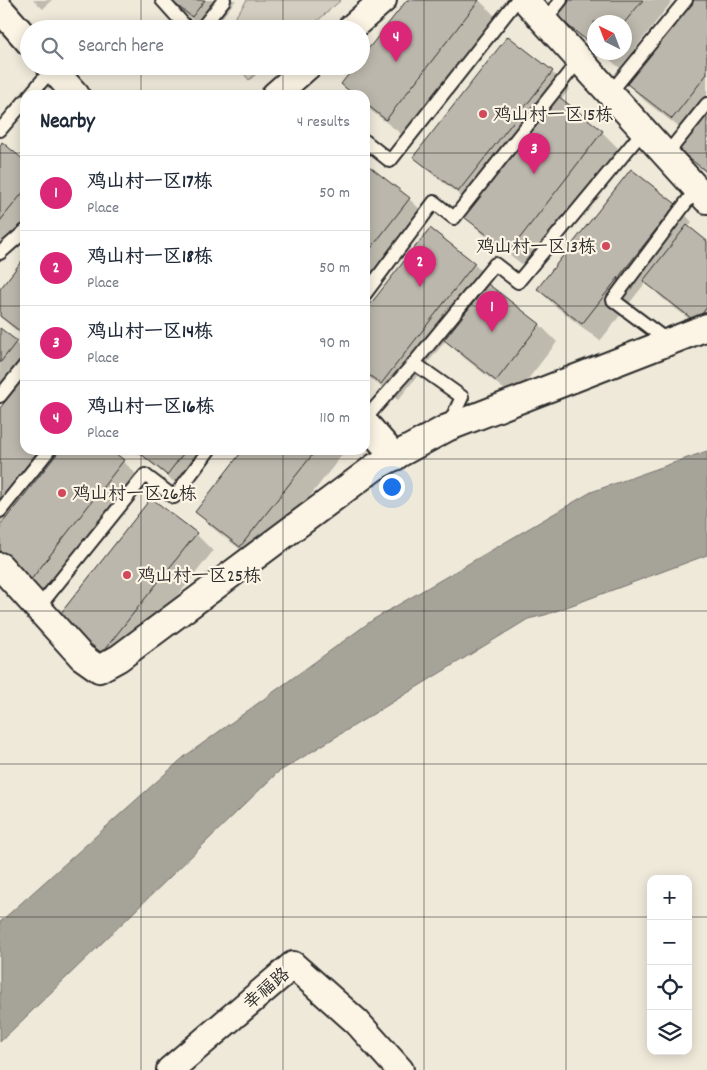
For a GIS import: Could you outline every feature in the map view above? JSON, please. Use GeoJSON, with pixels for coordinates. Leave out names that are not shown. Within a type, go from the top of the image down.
{"type":"FeatureCollection","features":[{"type":"Feature","properties":{"kind":"street"},"geometry":{"type":"LineString","coordinates":[[360,20],[382,0]]}},
{"type":"Feature","properties":{"kind":"street"},"geometry":{"type":"LineString","coordinates":[[525,0],[702,194]]}},
{"type":"Feature","properties":{"kind":"street"},"geometry":{"type":"LineString","coordinates":[[0,9],[20,32]]}},
{"type":"Feature","properties":{"kind":"street"},"geometry":{"type":"LineString","coordinates":[[57,75],[71,90]]}},
{"type":"Feature","properties":{"kind":"street"},"geometry":{"type":"LineString","coordinates":[[281,90],[298,75]]}},
{"type":"Feature","properties":{"kind":"street"},"geometry":{"type":"LineString","coordinates":[[0,566],[82,657],[99,669],[119,658],[375,467],[447,428],[707,327]]}},
{"type":"Feature","properties":{"kind":"street"},"geometry":{"type":"LineString","coordinates":[[370,429],[395,457]]}},
{"type":"Feature","properties":{"kind":"street","name":"幸福路"},"geometry":{"type":"LineString","coordinates":[[170,1070],[293,965],[358,1022],[400,1070]]}},
{"type":"Feature","properties":{"kind":"lane"},"geometry":{"type":"LineString","coordinates":[[162,0],[180,20]]}},
{"type":"Feature","properties":{"kind":"lane"},"geometry":{"type":"LineString","coordinates":[[208,20],[224,0]]}},
{"type":"Feature","properties":{"kind":"lane"},"geometry":{"type":"LineString","coordinates":[[370,145],[390,161],[517,0]]}},
{"type":"Feature","properties":{"kind":"lane"},"geometry":{"type":"LineString","coordinates":[[544,21],[561,0]]}},
{"type":"Feature","properties":{"kind":"lane"},"geometry":{"type":"LineString","coordinates":[[610,93],[686,0]]}},
{"type":"Feature","properties":{"kind":"lane"},"geometry":{"type":"LineString","coordinates":[[370,287],[434,202],[454,218],[579,60]]}},
{"type":"Feature","properties":{"kind":"lane"},"geometry":{"type":"LineString","coordinates":[[34,90],[46,75]]}},
{"type":"Feature","properties":{"kind":"lane"},"geometry":{"type":"LineString","coordinates":[[666,155],[707,104]]}},
{"type":"Feature","properties":{"kind":"lane"},"geometry":{"type":"LineString","coordinates":[[0,130],[20,106]]}},
{"type":"Feature","properties":{"kind":"lane"},"geometry":{"type":"LineString","coordinates":[[370,412],[414,363],[495,264],[518,282],[644,130]]}},
{"type":"Feature","properties":{"kind":"lane"},"geometry":{"type":"LineString","coordinates":[[668,342],[613,300],[702,194]]}},
{"type":"Feature","properties":{"kind":"lane"},"geometry":{"type":"LineString","coordinates":[[0,253],[20,235]]}},
{"type":"Feature","properties":{"kind":"lane"},"geometry":{"type":"LineString","coordinates":[[414,363],[462,397],[447,428]]}},
{"type":"Feature","properties":{"kind":"lane"},"geometry":{"type":"LineString","coordinates":[[0,396],[20,371]]}},
{"type":"Feature","properties":{"kind":"lane"},"geometry":{"type":"LineString","coordinates":[[0,511],[45,455]]}},
{"type":"Feature","properties":{"kind":"lane"},"geometry":{"type":"LineString","coordinates":[[38,608],[145,475],[174,497],[205,455]]}},
{"type":"Feature","properties":{"kind":"shaded area"},"geometry":{"type":"Polygon","coordinates":[[[247,0],[341,0],[318,20],[233,20],[247,0]]]}},
{"type":"Feature","properties":{"kind":"shaded area"},"geometry":{"type":"Polygon","coordinates":[[[245,75],[255,75],[249,80],[245,75]]]}},
{"type":"Feature","properties":{"kind":"shaded area"},"geometry":{"type":"Polygon","coordinates":[[[707,451],[707,555],[545,615],[528,619],[277,773],[0,1042],[0,922],[184,757],[374,619],[591,492],[707,451]]]}},
{"type":"Feature","properties":{"kind":"building"},"geometry":{"type":"Polygon","coordinates":[[[170,0],[205,0],[192,17],[170,0]]]}},
{"type":"Feature","properties":{"kind":"building"},"geometry":{"type":"Polygon","coordinates":[[[407,0],[479,0],[386,120],[370,107],[370,90],[348,90],[341,84],[348,75],[370,75],[370,47],[407,0]]]}},
{"type":"Feature","properties":{"kind":"building"},"geometry":{"type":"Polygon","coordinates":[[[570,0],[643,0],[631,15],[587,15],[587,41],[557,17],[570,0]]]}},
{"type":"Feature","properties":{"kind":"building"},"geometry":{"type":"Polygon","coordinates":[[[692,0],[707,0],[707,74],[672,119],[627,84],[692,0]]]}},
{"type":"Feature","properties":{"kind":"building","name":"鸡山村一区15栋"},"geometry":{"type":"Polygon","coordinates":[[[508,36],[553,71],[458,192],[413,157],[508,36]]]}},
{"type":"Feature","properties":{"kind":"building"},"geometry":{"type":"Polygon","coordinates":[[[558,96],[603,131],[509,252],[464,217],[558,96]]]}},
{"type":"Feature","properties":{"kind":"building"},"geometry":{"type":"Polygon","coordinates":[[[707,111],[707,172],[677,149],[707,111]]]}},
{"type":"Feature","properties":{"kind":"building"},"geometry":{"type":"Polygon","coordinates":[[[2,142],[20,157],[20,196],[0,221],[0,146],[2,142]]]}},
{"type":"Feature","properties":{"kind":"building"},"geometry":{"type":"Polygon","coordinates":[[[370,167],[410,198],[370,250],[370,167]]]}},
{"type":"Feature","properties":{"kind":"building","name":"鸡山村一区13栋"},"geometry":{"type":"Polygon","coordinates":[[[631,169],[676,204],[582,324],[537,289],[631,169]]]}},
{"type":"Feature","properties":{"kind":"building"},"geometry":{"type":"Polygon","coordinates":[[[687,225],[707,241],[707,307],[696,322],[643,281],[687,225]]]}},
{"type":"Feature","properties":{"kind":"building"},"geometry":{"type":"Polygon","coordinates":[[[430,228],[475,263],[381,384],[370,376],[370,305],[430,228]]]}},
{"type":"Feature","properties":{"kind":"building"},"geometry":{"type":"Polygon","coordinates":[[[20,263],[20,331],[0,316],[0,289],[20,263]]]}},
{"type":"Feature","properties":{"kind":"building"},"geometry":{"type":"Polygon","coordinates":[[[488,284],[540,324],[496,381],[444,340],[488,284]]]}},
{"type":"Feature","properties":{"kind":"building"},"geometry":{"type":"Polygon","coordinates":[[[0,328],[17,341],[0,363],[0,328]]]}},
{"type":"Feature","properties":{"kind":"building"},"geometry":{"type":"Polygon","coordinates":[[[20,382],[20,455],[35,455],[0,500],[0,408],[20,382]]]}},
{"type":"Feature","properties":{"kind":"building","name":"鸡山村一区26栋"},"geometry":{"type":"Polygon","coordinates":[[[56,455],[118,455],[124,460],[30,581],[0,558],[0,526],[56,455]]]}},
{"type":"Feature","properties":{"kind":"building"},"geometry":{"type":"Polygon","coordinates":[[[142,455],[182,455],[167,475],[142,455]]]}},
{"type":"Feature","properties":{"kind":"building"},"geometry":{"type":"Polygon","coordinates":[[[239,455],[312,455],[240,547],[195,512],[239,455]]]}},
{"type":"Feature","properties":{"kind":"building","name":"鸡山村一区25栋"},"geometry":{"type":"Polygon","coordinates":[[[151,498],[197,533],[102,653],[57,618],[151,498]]]}},
{"type":"Feature","properties":{"kind":"place","name":"鸡山村一区16栋"},"geometry":{"type":"Point","coordinates":[396,62]}},
{"type":"Feature","properties":{"kind":"place","name":"鸡山村一区15栋"},"geometry":{"type":"Point","coordinates":[483,114]}},
{"type":"Feature","properties":{"kind":"place","name":"鸡山村一区14栋"},"geometry":{"type":"Point","coordinates":[534,174]}},
{"type":"Feature","properties":{"kind":"place","name":"鸡山村一区13栋"},"geometry":{"type":"Point","coordinates":[606,246]}},
{"type":"Feature","properties":{"kind":"place","name":"鸡山村一区18栋"},"geometry":{"type":"Point","coordinates":[420,287]}},
{"type":"Feature","properties":{"kind":"place","name":"鸡山村一区17栋"},"geometry":{"type":"Point","coordinates":[492,332]}},
{"type":"Feature","properties":{"kind":"place","name":"鸡山村一区26栋"},"geometry":{"type":"Point","coordinates":[62,493]}},
{"type":"Feature","properties":{"kind":"place","name":"鸡山村一区25栋"},"geometry":{"type":"Point","coordinates":[127,575]}}]}
